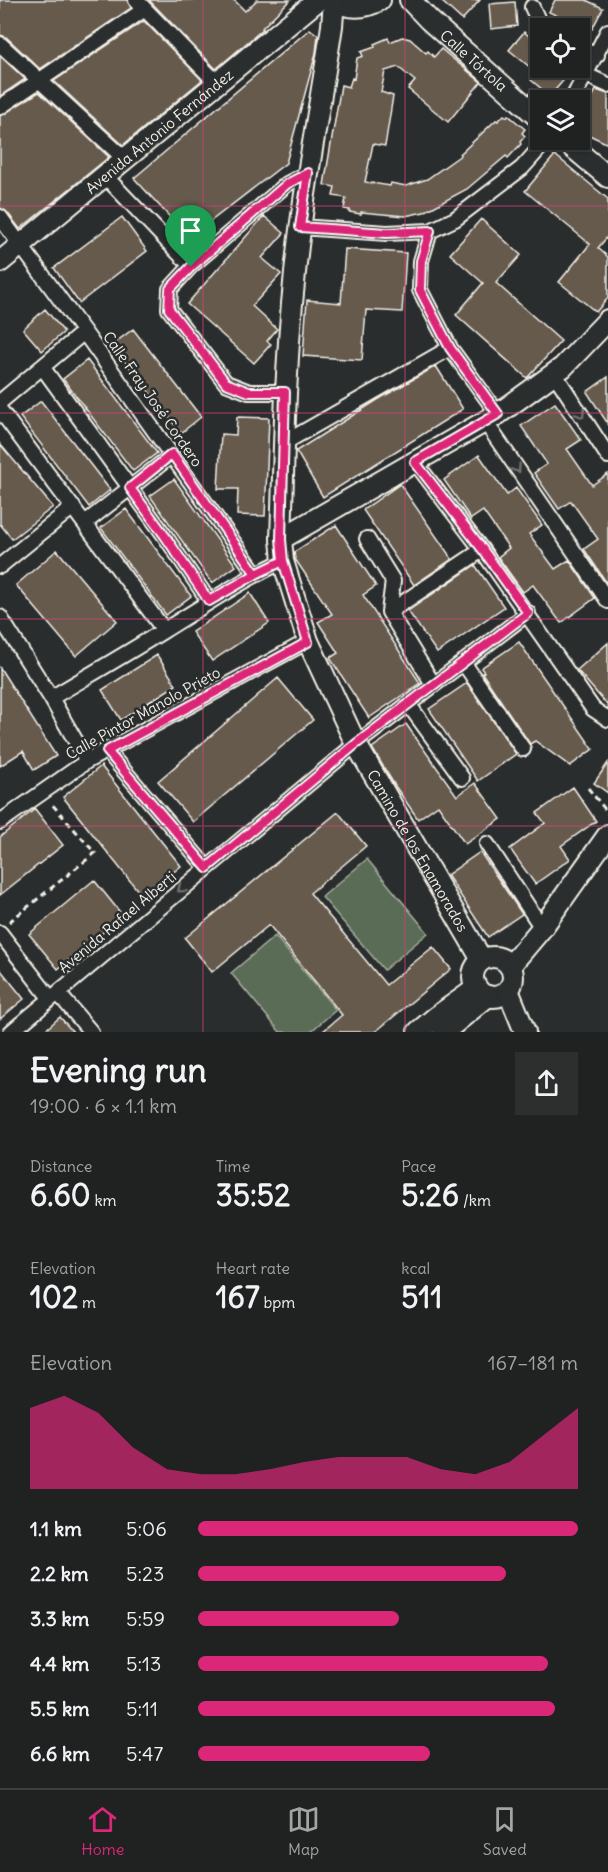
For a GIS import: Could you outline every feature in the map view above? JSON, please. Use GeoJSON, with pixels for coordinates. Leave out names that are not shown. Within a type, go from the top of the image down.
{"type":"FeatureCollection","features":[{"type":"Feature","properties":{"kind":"street"},"geometry":{"type":"LineString","coordinates":[[329,0],[345,6],[357,7],[368,6],[380,0]]}},
{"type":"Feature","properties":{"kind":"street","name":"Avenida Antonio Fernández"},"geometry":{"type":"LineString","coordinates":[[0,262],[218,84],[329,0]]}},
{"type":"Feature","properties":{"kind":"street","name":"Camino de los Enamorados"},"geometry":{"type":"LineString","coordinates":[[329,0],[330,37],[300,227],[285,392],[281,539],[283,561],[308,642],[356,744],[482,960]]}},
{"type":"Feature","properties":{"kind":"street","name":"Calle Tórtola"},"geometry":{"type":"LineString","coordinates":[[410,0],[429,20],[530,110]]}},
{"type":"Feature","properties":{"kind":"street"},"geometry":{"type":"LineString","coordinates":[[0,107],[40,80],[140,4],[218,84]]}},
{"type":"Feature","properties":{"kind":"street"},"geometry":{"type":"LineString","coordinates":[[532,8],[537,18]]}},
{"type":"Feature","properties":{"kind":"street"},"geometry":{"type":"LineString","coordinates":[[590,68],[608,31]]}},
{"type":"Feature","properties":{"kind":"street"},"geometry":{"type":"LineString","coordinates":[[0,44],[125,159]]}},
{"type":"Feature","properties":{"kind":"street"},"geometry":{"type":"LineString","coordinates":[[590,52],[597,55]]}},
{"type":"Feature","properties":{"kind":"street"},"geometry":{"type":"LineString","coordinates":[[590,77],[608,85]]}},
{"type":"Feature","properties":{"kind":"street"},"geometry":{"type":"LineString","coordinates":[[300,227],[387,233],[430,231],[455,219],[522,168],[538,150]]}},
{"type":"Feature","properties":{"kind":"street"},"geometry":{"type":"LineString","coordinates":[[576,150],[608,177]]}},
{"type":"Feature","properties":{"kind":"street"},"geometry":{"type":"LineString","coordinates":[[285,392],[249,392],[226,383],[169,309],[170,289],[191,267],[287,184],[308,173]]}},
{"type":"Feature","properties":{"kind":"street"},"geometry":{"type":"LineString","coordinates":[[105,176],[191,267]]}},
{"type":"Feature","properties":{"kind":"street","name":"Calle Fray José Cordero"},"geometry":{"type":"LineString","coordinates":[[0,217],[256,574]]}},
{"type":"Feature","properties":{"kind":"street"},"geometry":{"type":"LineString","coordinates":[[430,231],[421,261],[420,290],[450,348],[491,417],[608,601]]}},
{"type":"Feature","properties":{"kind":"street"},"geometry":{"type":"LineString","coordinates":[[281,539],[491,417],[562,367],[608,320]]}},
{"type":"Feature","properties":{"kind":"street"},"geometry":{"type":"LineString","coordinates":[[0,402],[84,332]]}},
{"type":"Feature","properties":{"kind":"street"},"geometry":{"type":"LineString","coordinates":[[284,443],[450,348]]}},
{"type":"Feature","properties":{"kind":"street"},"geometry":{"type":"LineString","coordinates":[[43,368],[165,536],[209,601]]}},
{"type":"Feature","properties":{"kind":"street"},"geometry":{"type":"LineString","coordinates":[[554,373],[608,456]]}},
{"type":"Feature","properties":{"kind":"street"},"geometry":{"type":"LineString","coordinates":[[0,410],[164,630]]}},
{"type":"Feature","properties":{"kind":"street"},"geometry":{"type":"LineString","coordinates":[[85,523],[172,454]]}},
{"type":"Feature","properties":{"kind":"street"},"geometry":{"type":"LineString","coordinates":[[415,462],[483,550],[593,709],[608,719]]}},
{"type":"Feature","properties":{"kind":"street"},"geometry":{"type":"LineString","coordinates":[[0,566],[73,507]]}},
{"type":"Feature","properties":{"kind":"street"},"geometry":{"type":"LineString","coordinates":[[367,539],[393,581],[388,612],[433,684]]}},
{"type":"Feature","properties":{"kind":"street"},"geometry":{"type":"LineString","coordinates":[[388,612],[483,550]]}},
{"type":"Feature","properties":{"kind":"street"},"geometry":{"type":"LineString","coordinates":[[51,698],[209,601],[283,561]]}},
{"type":"Feature","properties":{"kind":"street","name":"Avenida Rafael Alberti"},"geometry":{"type":"LineString","coordinates":[[11,1032],[356,744],[528,613]]}},
{"type":"Feature","properties":{"kind":"street"},"geometry":{"type":"LineString","coordinates":[[0,617],[87,761]]}},
{"type":"Feature","properties":{"kind":"street","name":"Calle Pintor Manolo Prieto"},"geometry":{"type":"LineString","coordinates":[[0,822],[87,761],[308,642]]}},
{"type":"Feature","properties":{"kind":"street"},"geometry":{"type":"LineString","coordinates":[[463,662],[523,749]]}},
{"type":"Feature","properties":{"kind":"street"},"geometry":{"type":"LineString","coordinates":[[409,705],[462,778]]}},
{"type":"Feature","properties":{"kind":"street"},"geometry":{"type":"LineString","coordinates":[[107,751],[207,868]]}},
{"type":"Feature","properties":{"kind":"street"},"geometry":{"type":"LineString","coordinates":[[510,966],[542,928],[608,835]]}},
{"type":"Feature","properties":{"kind":"street"},"geometry":{"type":"LineString","coordinates":[[487,844],[542,928]]}},
{"type":"Feature","properties":{"kind":"street"},"geometry":{"type":"LineString","coordinates":[[4,928],[54,996],[91,1032]]}},
{"type":"Feature","properties":{"kind":"street"},"geometry":{"type":"LineString","coordinates":[[418,1032],[436,1017],[483,992],[499,996],[508,990],[513,978],[510,966],[501,958],[488,957],[477,964],[473,976],[483,992]]}},
{"type":"Feature","properties":{"kind":"street"},"geometry":{"type":"LineString","coordinates":[[508,990],[525,1032]]}},
{"type":"Feature","properties":{"kind":"street"},"geometry":{"type":"LineString","coordinates":[[444,1032],[483,992]]}},
{"type":"Feature","properties":{"kind":"path"},"geometry":{"type":"LineString","coordinates":[[588,788],[608,813]]}},
{"type":"Feature","properties":{"kind":"path"},"geometry":{"type":"LineString","coordinates":[[4,928],[95,853],[42,792]]}},
{"type":"Feature","properties":{"kind":"green space"},"geometry":{"type":"Polygon","coordinates":[[[367,859],[428,933],[384,970],[322,897],[367,859]]]}},
{"type":"Feature","properties":{"kind":"green space"},"geometry":{"type":"Polygon","coordinates":[[[275,936],[336,1010],[310,1032],[280,1032],[231,973],[275,936]]]}},
{"type":"Feature","properties":{"kind":"building"},"geometry":{"type":"Polygon","coordinates":[[[0,0],[127,0],[131,8],[40,69],[6,37],[0,35],[0,0]]]}},
{"type":"Feature","properties":{"kind":"building"},"geometry":{"type":"Polygon","coordinates":[[[149,0],[234,0],[245,11],[257,0],[290,0],[263,29],[216,69],[149,0]]]}},
{"type":"Feature","properties":{"kind":"building"},"geometry":{"type":"Polygon","coordinates":[[[440,0],[480,0],[462,20],[440,0]]]}},
{"type":"Feature","properties":{"kind":"building"},"geometry":{"type":"Polygon","coordinates":[[[555,0],[586,0],[603,8],[592,29],[590,18],[565,16],[562,18],[549,12],[555,0]]]}},
{"type":"Feature","properties":{"kind":"building"},"geometry":{"type":"Polygon","coordinates":[[[515,2],[517,26],[491,29],[489,4],[515,2]]]}},
{"type":"Feature","properties":{"kind":"building"},"geometry":{"type":"Polygon","coordinates":[[[144,21],[202,80],[123,145],[54,81],[144,21]]]}},
{"type":"Feature","properties":{"kind":"building"},"geometry":{"type":"Polygon","coordinates":[[[310,29],[318,35],[316,53],[286,163],[189,238],[134,178],[310,29]]]}},
{"type":"Feature","properties":{"kind":"building"},"geometry":{"type":"Polygon","coordinates":[[[524,32],[530,37],[530,67],[509,50],[524,32]]]}},
{"type":"Feature","properties":{"kind":"building"},"geometry":{"type":"Polygon","coordinates":[[[402,37],[410,39],[434,57],[441,49],[481,82],[448,122],[408,89],[415,81],[398,67],[385,71],[381,92],[393,96],[385,146],[373,144],[365,182],[406,186],[427,179],[461,155],[504,115],[507,117],[508,115],[525,129],[522,133],[525,136],[508,158],[506,156],[467,189],[424,212],[405,216],[349,212],[350,210],[344,209],[346,198],[333,196],[335,187],[324,185],[341,85],[349,87],[352,78],[354,79],[357,58],[363,56],[361,52],[375,47],[374,44],[388,38],[390,42],[402,37]]]}},
{"type":"Feature","properties":{"kind":"building"},"geometry":{"type":"Polygon","coordinates":[[[0,56],[25,79],[0,96],[0,56]]]}},
{"type":"Feature","properties":{"kind":"building"},"geometry":{"type":"Polygon","coordinates":[[[533,78],[565,78],[555,90],[543,90],[531,80],[533,78]]]}},
{"type":"Feature","properties":{"kind":"building"},"geometry":{"type":"Polygon","coordinates":[[[596,90],[608,94],[608,144],[590,135],[590,102],[596,90]]]}},
{"type":"Feature","properties":{"kind":"building"},"geometry":{"type":"Polygon","coordinates":[[[39,92],[109,157],[20,229],[7,212],[0,208],[0,116],[39,92]]]}},
{"type":"Feature","properties":{"kind":"building"},"geometry":{"type":"Polygon","coordinates":[[[555,155],[608,199],[608,236],[598,248],[608,257],[608,298],[596,312],[559,282],[590,244],[525,191],[555,155]]]}},
{"type":"Feature","properties":{"kind":"building"},"geometry":{"type":"Polygon","coordinates":[[[264,216],[284,233],[262,258],[281,274],[252,306],[277,329],[267,341],[271,344],[254,363],[187,304],[264,216]]]}},
{"type":"Feature","properties":{"kind":"building"},"geometry":{"type":"Polygon","coordinates":[[[122,217],[147,251],[79,303],[54,268],[122,217]]]}},
{"type":"Feature","properties":{"kind":"building"},"geometry":{"type":"Polygon","coordinates":[[[481,219],[521,255],[496,283],[561,341],[527,378],[456,315],[483,283],[450,254],[481,219]]]}},
{"type":"Feature","properties":{"kind":"building"},"geometry":{"type":"Polygon","coordinates":[[[345,249],[406,253],[402,312],[366,310],[362,360],[303,356],[307,300],[341,303],[345,249]]]}},
{"type":"Feature","properties":{"kind":"building"},"geometry":{"type":"Polygon","coordinates":[[[45,309],[64,332],[42,351],[23,329],[45,309]]]}},
{"type":"Feature","properties":{"kind":"building"},"geometry":{"type":"Polygon","coordinates":[[[133,329],[201,417],[181,433],[112,345],[133,329]]]}},
{"type":"Feature","properties":{"kind":"building"},"geometry":{"type":"Polygon","coordinates":[[[87,360],[157,453],[133,471],[63,379],[87,360]]]}},
{"type":"Feature","properties":{"kind":"building"},"geometry":{"type":"Polygon","coordinates":[[[436,366],[463,409],[323,497],[296,451],[436,366]]]}},
{"type":"Feature","properties":{"kind":"building"},"geometry":{"type":"Polygon","coordinates":[[[608,377],[608,424],[587,392],[608,377]]]}},
{"type":"Feature","properties":{"kind":"building"},"geometry":{"type":"Polygon","coordinates":[[[41,401],[110,490],[89,507],[20,417],[41,401]]]}},
{"type":"Feature","properties":{"kind":"building"},"geometry":{"type":"Polygon","coordinates":[[[555,403],[581,440],[567,449],[592,485],[608,474],[608,585],[584,549],[598,539],[571,501],[559,509],[534,473],[547,464],[521,426],[555,403]]]}},
{"type":"Feature","properties":{"kind":"building"},"geometry":{"type":"Polygon","coordinates":[[[237,417],[269,418],[265,516],[237,515],[238,489],[218,489],[221,434],[236,435],[237,417]]]}},
{"type":"Feature","properties":{"kind":"building"},"geometry":{"type":"Polygon","coordinates":[[[0,444],[53,507],[12,539],[0,524],[0,444]]]}},
{"type":"Feature","properties":{"kind":"building"},"geometry":{"type":"Polygon","coordinates":[[[479,455],[507,495],[516,488],[542,525],[529,534],[555,569],[569,560],[595,598],[561,623],[533,585],[523,592],[498,557],[509,548],[483,511],[471,519],[444,480],[479,455]]]}},
{"type":"Feature","properties":{"kind":"building"},"geometry":{"type":"Polygon","coordinates":[[[174,479],[236,566],[212,583],[150,496],[174,479]]]}},
{"type":"Feature","properties":{"kind":"building"},"geometry":{"type":"Polygon","coordinates":[[[400,484],[452,559],[414,585],[363,510],[400,484]]]}},
{"type":"Feature","properties":{"kind":"building"},"geometry":{"type":"Polygon","coordinates":[[[126,509],[191,596],[166,615],[101,528],[126,509]]]}},
{"type":"Feature","properties":{"kind":"building"},"geometry":{"type":"Polygon","coordinates":[[[336,525],[376,586],[363,595],[420,683],[369,718],[330,658],[338,653],[318,622],[332,614],[295,559],[294,552],[336,525]]]}},
{"type":"Feature","properties":{"kind":"building"},"geometry":{"type":"Polygon","coordinates":[[[57,550],[117,621],[76,656],[16,585],[57,550]]]}},
{"type":"Feature","properties":{"kind":"building"},"geometry":{"type":"Polygon","coordinates":[[[475,565],[504,607],[437,653],[408,611],[475,565]]]}},
{"type":"Feature","properties":{"kind":"building"},"geometry":{"type":"Polygon","coordinates":[[[250,593],[269,623],[212,661],[192,632],[250,593]]]}},
{"type":"Feature","properties":{"kind":"building"},"geometry":{"type":"Polygon","coordinates":[[[519,642],[593,749],[570,766],[535,741],[530,744],[482,673],[484,672],[481,668],[519,642]]]}},
{"type":"Feature","properties":{"kind":"building"},"geometry":{"type":"Polygon","coordinates":[[[608,643],[608,706],[577,670],[608,643]]]}},
{"type":"Feature","properties":{"kind":"building"},"geometry":{"type":"Polygon","coordinates":[[[157,655],[176,685],[121,720],[102,690],[157,655]]]}},
{"type":"Feature","properties":{"kind":"building"},"geometry":{"type":"Polygon","coordinates":[[[0,668],[56,756],[34,770],[23,751],[0,766],[0,668]]]}},
{"type":"Feature","properties":{"kind":"building"},"geometry":{"type":"Polygon","coordinates":[[[278,678],[313,720],[193,822],[158,781],[278,678]]]}},
{"type":"Feature","properties":{"kind":"building"},"geometry":{"type":"Polygon","coordinates":[[[467,683],[516,754],[478,781],[429,709],[467,683]]]}},
{"type":"Feature","properties":{"kind":"building"},"geometry":{"type":"Polygon","coordinates":[[[406,724],[457,796],[475,783],[501,819],[465,844],[438,805],[418,819],[372,748],[406,724]]]}},
{"type":"Feature","properties":{"kind":"building"},"geometry":{"type":"Polygon","coordinates":[[[608,763],[608,793],[594,783],[608,763]]]}},
{"type":"Feature","properties":{"kind":"building"},"geometry":{"type":"Polygon","coordinates":[[[101,766],[181,866],[143,897],[63,797],[101,766]]]}},
{"type":"Feature","properties":{"kind":"building"},"geometry":{"type":"Polygon","coordinates":[[[573,787],[596,821],[561,846],[570,859],[535,884],[510,849],[545,823],[537,813],[573,787]]]}},
{"type":"Feature","properties":{"kind":"building"},"geometry":{"type":"Polygon","coordinates":[[[35,809],[63,845],[0,895],[0,837],[35,809]]]}},
{"type":"Feature","properties":{"kind":"building"},"geometry":{"type":"Polygon","coordinates":[[[338,812],[366,846],[310,893],[386,985],[433,947],[451,969],[375,1032],[322,1032],[342,1015],[269,925],[212,972],[185,938],[338,812]]]}},
{"type":"Feature","properties":{"kind":"building"},"geometry":{"type":"Polygon","coordinates":[[[480,852],[522,914],[488,937],[447,875],[480,852]]]}},
{"type":"Feature","properties":{"kind":"building"},"geometry":{"type":"Polygon","coordinates":[[[94,880],[123,916],[58,969],[29,934],[94,880]]]}},
{"type":"Feature","properties":{"kind":"building"},"geometry":{"type":"Polygon","coordinates":[[[0,969],[24,999],[0,1019],[0,969]]]}},
{"type":"Feature","properties":{"kind":"building"},"geometry":{"type":"Polygon","coordinates":[[[60,1017],[73,1032],[43,1032],[60,1017]]]}},
{"type":"Feature","properties":{"kind":"route"},"geometry":{"type":"LineString","coordinates":[[191,267],[170,289],[169,309],[226,383],[249,392],[285,392],[281,539],[283,561],[256,574],[172,454],[130,488],[209,601],[283,561],[308,642],[107,751],[207,868],[356,744],[528,613],[415,462],[484,420],[498,414],[450,348],[420,290],[421,261],[430,231],[387,233],[300,227],[308,173],[287,184],[191,267]]}}]}
